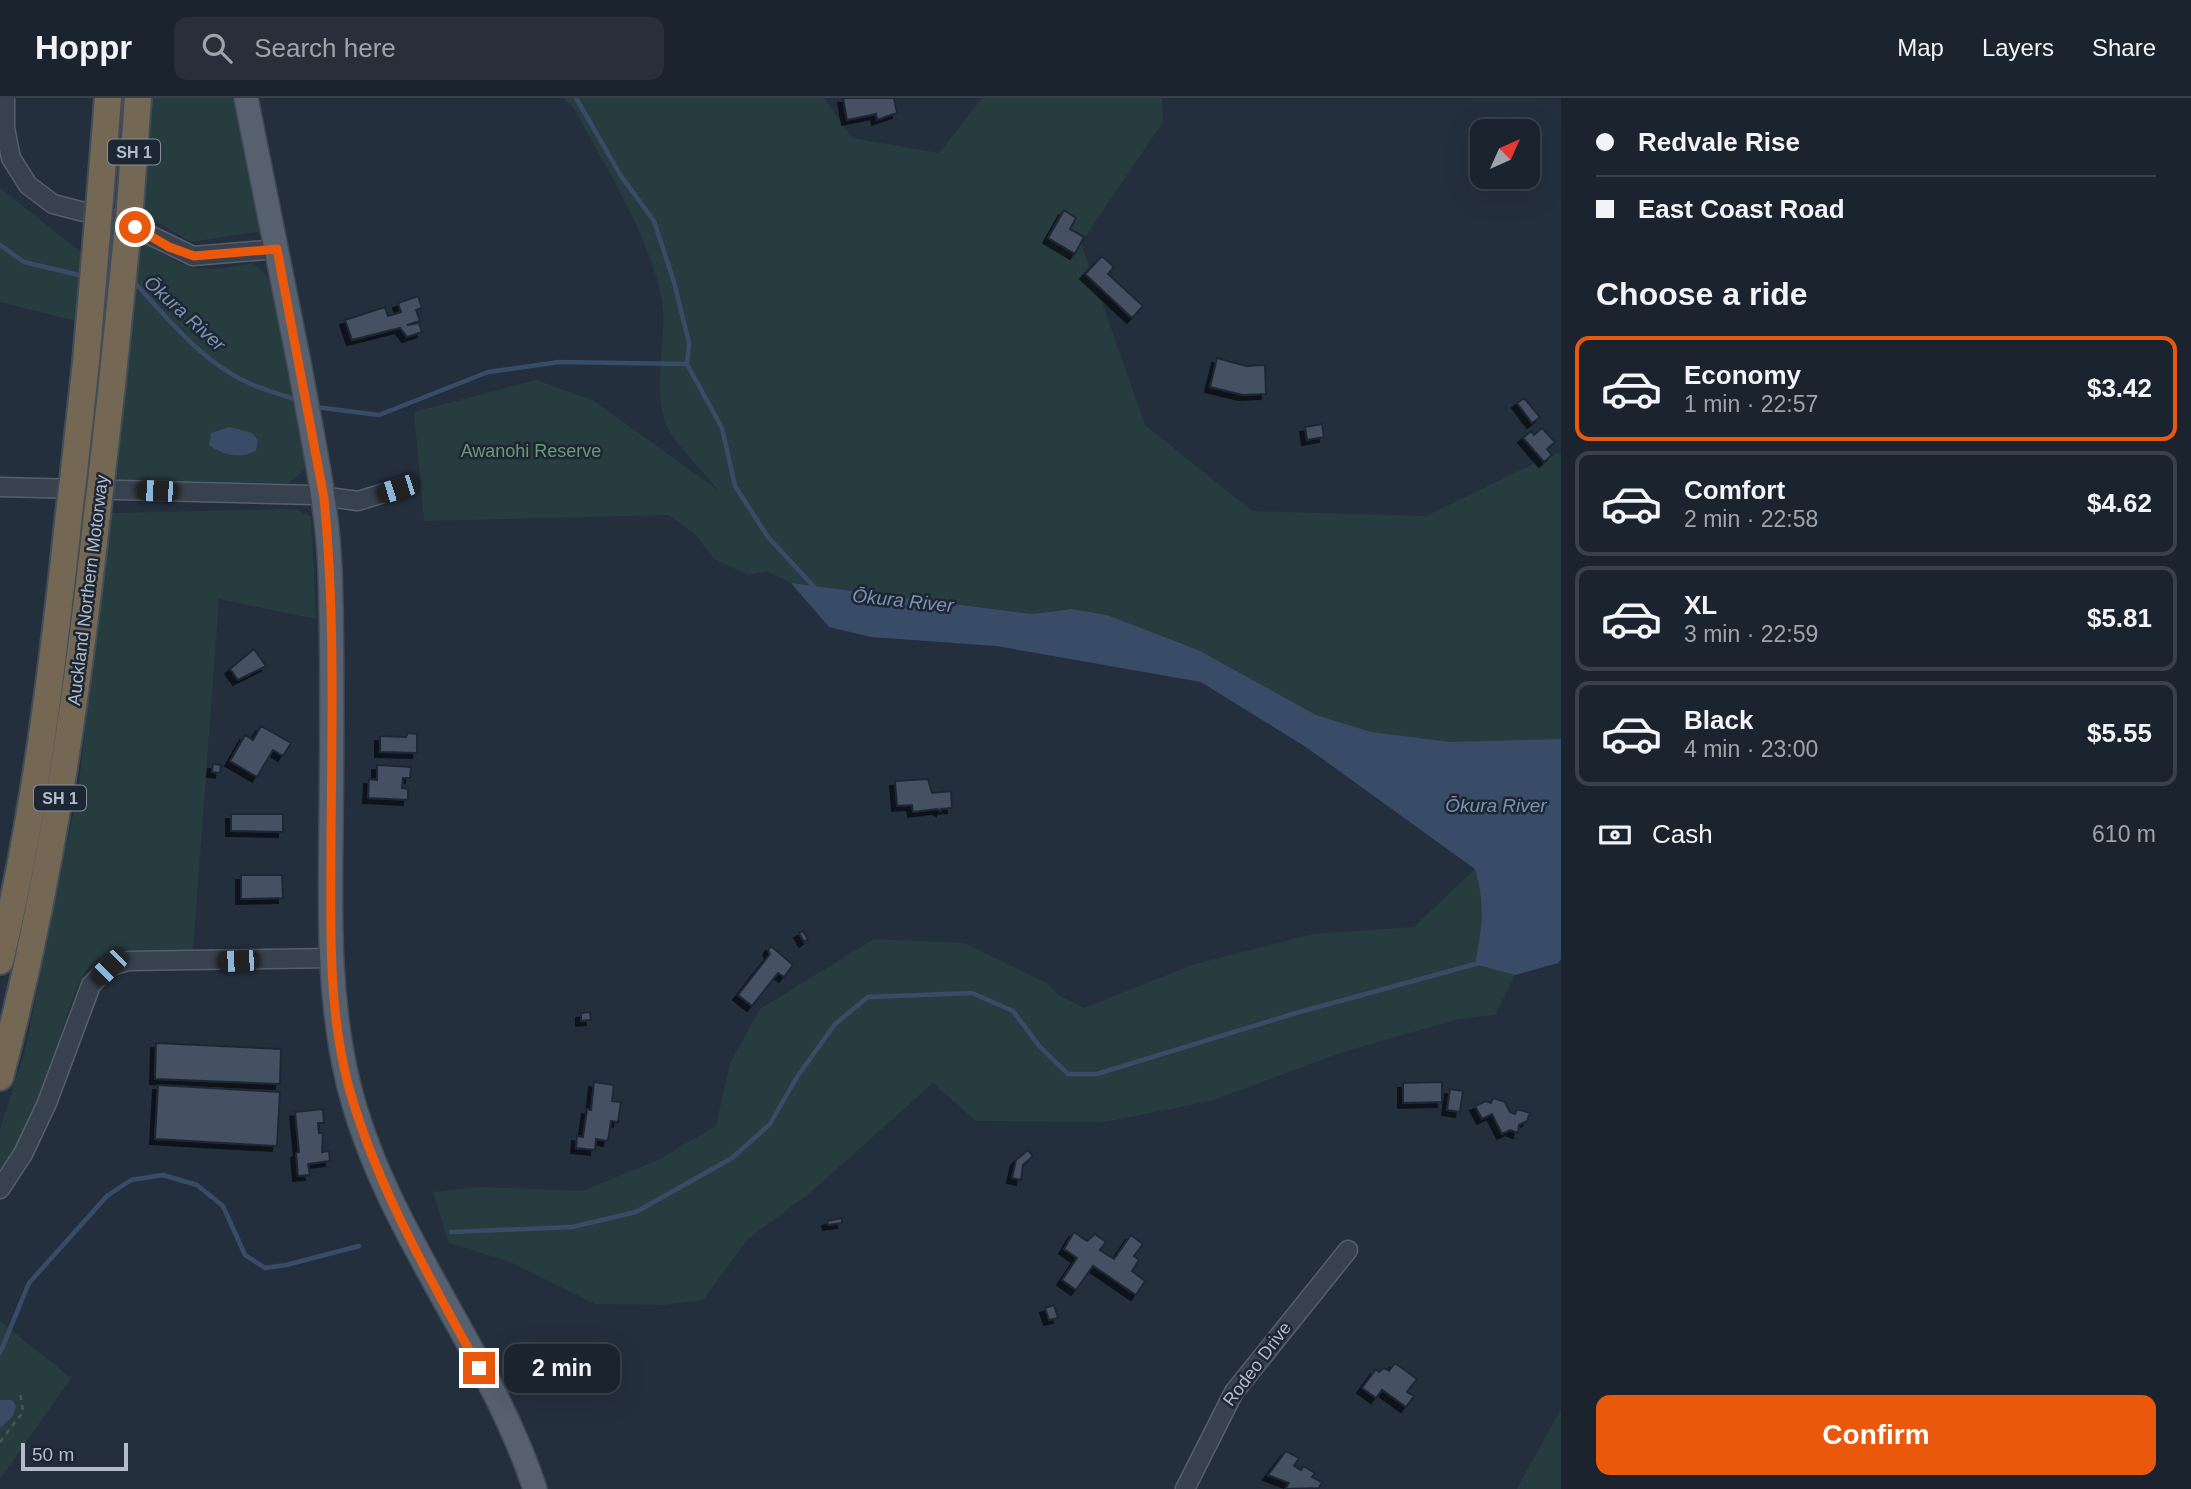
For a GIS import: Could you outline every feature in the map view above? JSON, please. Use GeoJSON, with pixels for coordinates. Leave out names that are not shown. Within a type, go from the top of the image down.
{"type":"FeatureCollection","features":[{"type":"Feature","properties":{"kind":"highway","name":"Auckland Northern Motorway"},"geometry":{"type":"LineString","coordinates":[[0,961],[32,805],[47,708],[86,362],[108,98]]}},
{"type":"Feature","properties":{"kind":"highway","name":"Auckland Northern Motorway"},"geometry":{"type":"LineString","coordinates":[[0,1077],[39,913],[59,810],[112,384],[138,98]]}},
{"type":"Feature","properties":{"kind":"main road"},"geometry":{"type":"LineString","coordinates":[[246,98],[324,498],[330,567],[330,958],[337,1031],[362,1133],[427,1272],[498,1403],[535,1489]]}},
{"type":"Feature","properties":{"kind":"street"},"geometry":{"type":"LineString","coordinates":[[5,98],[5,128],[11,158],[28,185],[53,204],[122,222],[194,256],[277,249]]}},
{"type":"Feature","properties":{"kind":"street"},"geometry":{"type":"LineString","coordinates":[[0,487],[358,501],[397,489]]}},
{"type":"Feature","properties":{"kind":"street"},"geometry":{"type":"LineString","coordinates":[[0,1189],[23,1154],[47,1103],[91,985],[109,967],[128,961],[330,958]]}},
{"type":"Feature","properties":{"kind":"street","name":"Rodeo Drive"},"geometry":{"type":"LineString","coordinates":[[1185,1489],[1234,1392],[1348,1250]]}},
{"type":"Feature","properties":{"kind":"path"},"geometry":{"type":"LineString","coordinates":[[0,1441],[23,1412],[20,1392]]}},
{"type":"Feature","properties":{"kind":"green space"},"geometry":{"type":"Polygon","coordinates":[[[151,98],[237,98],[263,231],[191,242],[142,213],[151,98]]]}},
{"type":"Feature","properties":{"kind":"green space","name":"Awanohi Reserve"},"geometry":{"type":"Polygon","coordinates":[[[563,98],[824,98],[852,138],[939,153],[982,98],[1162,98],[1163,122],[1081,243],[1145,425],[1252,511],[1426,516],[1556,453],[1561,455],[1561,959],[1558,963],[1515,975],[1495,1015],[1458,1019],[1340,1053],[1211,1101],[1105,1122],[976,1121],[933,1083],[811,1192],[748,1239],[703,1300],[663,1305],[595,1304],[510,1262],[449,1243],[433,1192],[481,1187],[582,1191],[658,1160],[716,1126],[730,1063],[760,1009],[874,939],[964,943],[1047,983],[1057,994],[1084,1008],[1195,964],[1313,934],[1414,927],[1475,869],[1306,747],[1201,682],[1213,658],[1107,615],[1072,609],[1032,614],[791,583],[766,571],[748,575],[714,559],[694,533],[668,515],[424,521],[414,412],[536,380],[594,401],[719,491],[682,448],[666,424],[660,389],[663,320],[659,286],[642,239],[621,194],[573,107],[563,98]]]}},
{"type":"Feature","properties":{"kind":"green space"},"geometry":{"type":"Polygon","coordinates":[[[0,188],[82,253],[76,321],[0,302],[0,188]]]}},
{"type":"Feature","properties":{"kind":"green space"},"geometry":{"type":"Polygon","coordinates":[[[140,240],[182,264],[205,269],[253,263],[266,275],[279,308],[307,458],[303,471],[288,483],[117,480],[140,240]]]}},
{"type":"Feature","properties":{"kind":"green space"},"geometry":{"type":"Polygon","coordinates":[[[295,509],[311,517],[316,619],[219,599],[193,951],[117,952],[97,959],[88,968],[73,998],[51,1069],[32,1118],[0,1173],[0,1130],[25,1050],[78,790],[111,513],[295,509]]]}},
{"type":"Feature","properties":{"kind":"green space"},"geometry":{"type":"Polygon","coordinates":[[[0,1321],[71,1378],[0,1479],[0,1321]]]}},
{"type":"Feature","properties":{"kind":"green space"},"geometry":{"type":"Polygon","coordinates":[[[1561,1409],[1561,1489],[1517,1489],[1561,1409]]]}},
{"type":"Feature","properties":{"kind":"water"},"geometry":{"type":"Polygon","coordinates":[[[230,427],[252,433],[258,440],[256,451],[232,455],[209,445],[211,433],[230,427]]]}},
{"type":"Feature","properties":{"kind":"water","name":"Ōkura River"},"geometry":{"type":"Polygon","coordinates":[[[791,583],[1032,614],[1072,609],[1107,615],[1198,650],[1316,715],[1371,732],[1450,742],[1561,739],[1561,959],[1558,963],[1515,975],[1475,964],[1482,917],[1481,895],[1475,869],[1306,747],[1201,682],[996,646],[871,637],[829,627],[791,583]]]}},
{"type":"Feature","properties":{"kind":"water"},"geometry":{"type":"Polygon","coordinates":[[[0,1400],[12,1400],[16,1406],[13,1416],[0,1428],[0,1400]]]}},
{"type":"Feature","properties":{"kind":"building"},"geometry":{"type":"Polygon","coordinates":[[[843,98],[894,98],[897,113],[877,120],[876,114],[847,120],[843,98]]]}},
{"type":"Feature","properties":{"kind":"building"},"geometry":{"type":"Polygon","coordinates":[[[1064,210],[1076,218],[1070,229],[1084,237],[1075,254],[1048,238],[1064,210]]]}},
{"type":"Feature","properties":{"kind":"building"},"geometry":{"type":"Polygon","coordinates":[[[1102,256],[1114,267],[1108,274],[1143,306],[1132,318],[1085,274],[1102,256]]]}},
{"type":"Feature","properties":{"kind":"building"},"geometry":{"type":"Polygon","coordinates":[[[418,296],[422,308],[416,310],[420,321],[407,325],[419,323],[422,332],[407,337],[400,328],[352,340],[345,320],[385,307],[388,316],[401,312],[398,303],[418,296]]]}},
{"type":"Feature","properties":{"kind":"building"},"geometry":{"type":"Polygon","coordinates":[[[1217,358],[1246,366],[1265,365],[1266,394],[1243,395],[1210,387],[1217,358]]]}},
{"type":"Feature","properties":{"kind":"building"},"geometry":{"type":"Polygon","coordinates":[[[1524,398],[1540,417],[1532,423],[1517,403],[1524,398]]]}},
{"type":"Feature","properties":{"kind":"building"},"geometry":{"type":"Polygon","coordinates":[[[1322,424],[1324,437],[1307,440],[1305,427],[1322,424]]]}},
{"type":"Feature","properties":{"kind":"building"},"geometry":{"type":"Polygon","coordinates":[[[1542,428],[1555,442],[1547,449],[1552,455],[1544,462],[1523,438],[1531,431],[1534,435],[1542,428]]]}},
{"type":"Feature","properties":{"kind":"building"},"geometry":{"type":"Polygon","coordinates":[[[254,649],[266,666],[238,680],[230,669],[254,649]]]}},
{"type":"Feature","properties":{"kind":"building"},"geometry":{"type":"Polygon","coordinates":[[[261,726],[291,743],[283,756],[273,750],[257,777],[230,761],[245,735],[253,740],[261,726]]]}},
{"type":"Feature","properties":{"kind":"building"},"geometry":{"type":"Polygon","coordinates":[[[408,733],[417,734],[417,753],[380,752],[380,736],[406,737],[408,733]]]}},
{"type":"Feature","properties":{"kind":"building"},"geometry":{"type":"Polygon","coordinates":[[[213,764],[221,765],[220,773],[212,772],[213,764]]]}},
{"type":"Feature","properties":{"kind":"building"},"geometry":{"type":"Polygon","coordinates":[[[377,765],[411,767],[410,778],[403,778],[402,788],[408,789],[408,800],[368,798],[369,779],[377,780],[377,765]]]}},
{"type":"Feature","properties":{"kind":"building"},"geometry":{"type":"Polygon","coordinates":[[[928,779],[932,793],[951,791],[952,808],[913,812],[912,805],[897,806],[895,781],[928,779]]]}},
{"type":"Feature","properties":{"kind":"building"},"geometry":{"type":"Polygon","coordinates":[[[231,814],[283,814],[283,832],[231,831],[231,814]]]}},
{"type":"Feature","properties":{"kind":"building"},"geometry":{"type":"Polygon","coordinates":[[[241,875],[282,875],[283,898],[241,899],[241,875]]]}},
{"type":"Feature","properties":{"kind":"building"},"geometry":{"type":"Polygon","coordinates":[[[803,931],[808,939],[804,942],[799,933],[803,931]]]}},
{"type":"Feature","properties":{"kind":"building"},"geometry":{"type":"Polygon","coordinates":[[[771,946],[793,965],[784,977],[778,973],[752,1006],[738,995],[770,954],[768,950],[771,946]]]}},
{"type":"Feature","properties":{"kind":"building"},"geometry":{"type":"Polygon","coordinates":[[[590,1012],[591,1020],[581,1021],[581,1013],[590,1012]]]}},
{"type":"Feature","properties":{"kind":"building"},"geometry":{"type":"Polygon","coordinates":[[[156,1043],[281,1049],[280,1084],[155,1079],[156,1043]]]}},
{"type":"Feature","properties":{"kind":"building"},"geometry":{"type":"Polygon","coordinates":[[[594,1082],[614,1085],[612,1101],[621,1102],[618,1122],[611,1121],[608,1141],[596,1139],[595,1150],[576,1148],[577,1136],[583,1137],[587,1109],[591,1110],[594,1082]]]}},
{"type":"Feature","properties":{"kind":"building"},"geometry":{"type":"Polygon","coordinates":[[[1442,1082],[1442,1102],[1403,1103],[1403,1083],[1442,1082]]]}},
{"type":"Feature","properties":{"kind":"building"},"geometry":{"type":"Polygon","coordinates":[[[158,1085],[280,1092],[277,1146],[155,1139],[158,1085]]]}},
{"type":"Feature","properties":{"kind":"building"},"geometry":{"type":"Polygon","coordinates":[[[1450,1089],[1463,1091],[1460,1112],[1447,1110],[1450,1089]]]}},
{"type":"Feature","properties":{"kind":"building"},"geometry":{"type":"Polygon","coordinates":[[[1493,1098],[1505,1102],[1510,1112],[1515,1114],[1517,1109],[1530,1113],[1527,1121],[1519,1125],[1518,1133],[1510,1130],[1502,1134],[1492,1114],[1482,1119],[1475,1106],[1486,1101],[1491,1103],[1493,1098]]]}},
{"type":"Feature","properties":{"kind":"building"},"geometry":{"type":"Polygon","coordinates":[[[323,1109],[324,1123],[318,1123],[319,1133],[323,1133],[322,1152],[329,1151],[330,1161],[308,1164],[310,1175],[298,1176],[296,1153],[299,1152],[295,1112],[323,1109]]]}},
{"type":"Feature","properties":{"kind":"building"},"geometry":{"type":"Polygon","coordinates":[[[1028,1150],[1033,1156],[1023,1165],[1021,1180],[1012,1178],[1016,1160],[1028,1150]]]}},
{"type":"Feature","properties":{"kind":"building"},"geometry":{"type":"Polygon","coordinates":[[[842,1218],[842,1223],[828,1225],[827,1221],[842,1218]]]}},
{"type":"Feature","properties":{"kind":"building"},"geometry":{"type":"Polygon","coordinates":[[[1074,1232],[1087,1241],[1095,1234],[1106,1242],[1100,1250],[1114,1259],[1131,1235],[1143,1244],[1134,1256],[1139,1260],[1132,1271],[1145,1281],[1136,1295],[1093,1266],[1076,1290],[1062,1280],[1077,1258],[1064,1249],[1074,1232]]]}},
{"type":"Feature","properties":{"kind":"building"},"geometry":{"type":"Polygon","coordinates":[[[1054,1305],[1058,1318],[1049,1320],[1045,1308],[1054,1305]]]}},
{"type":"Feature","properties":{"kind":"building"},"geometry":{"type":"Polygon","coordinates":[[[1395,1363],[1417,1379],[1407,1392],[1414,1396],[1406,1407],[1382,1390],[1376,1398],[1362,1388],[1376,1369],[1379,1372],[1384,1368],[1389,1371],[1395,1363]]]}},
{"type":"Feature","properties":{"kind":"building"},"geometry":{"type":"Polygon","coordinates":[[[1286,1451],[1299,1458],[1294,1466],[1301,1470],[1303,1466],[1315,1473],[1312,1477],[1322,1482],[1319,1488],[1285,1489],[1289,1483],[1268,1475],[1286,1451]]]}},
{"type":"Feature","properties":{"kind":"waterway"},"geometry":{"type":"LineString","coordinates":[[576,98],[621,176],[654,221],[674,282],[689,343],[687,364]]}},
{"type":"Feature","properties":{"kind":"waterway","name":"Ōkura River"},"geometry":{"type":"LineString","coordinates":[[0,245],[24,262],[83,276]]}},
{"type":"Feature","properties":{"kind":"waterway","name":"Ōkura River"},"geometry":{"type":"LineString","coordinates":[[130,283],[136,284],[203,354],[218,365],[262,389],[297,400]]}},
{"type":"Feature","properties":{"kind":"waterway","name":"Ōkura River"},"geometry":{"type":"LineString","coordinates":[[315,407],[379,415],[488,372],[559,362],[687,364],[722,428],[735,486],[768,537],[816,589]]}},
{"type":"Feature","properties":{"kind":"waterway"},"geometry":{"type":"LineString","coordinates":[[451,1232],[572,1227],[636,1212],[732,1158],[770,1124],[797,1077],[835,1024],[868,997],[972,993],[1013,1011],[1040,1047],[1068,1074],[1097,1074],[1296,1013],[1479,963]]}},
{"type":"Feature","properties":{"kind":"waterway"},"geometry":{"type":"LineString","coordinates":[[0,1353],[29,1283],[107,1196],[131,1180],[163,1175],[197,1185],[223,1206],[245,1255],[265,1268],[359,1246]]}},
{"type":"Feature","properties":{"kind":"route"},"geometry":{"type":"LineString","coordinates":[[135,227],[169,247],[194,256],[277,249],[324,498],[327,532],[332,737],[330,958],[337,1031],[362,1133],[427,1272],[479,1368]]}}]}
